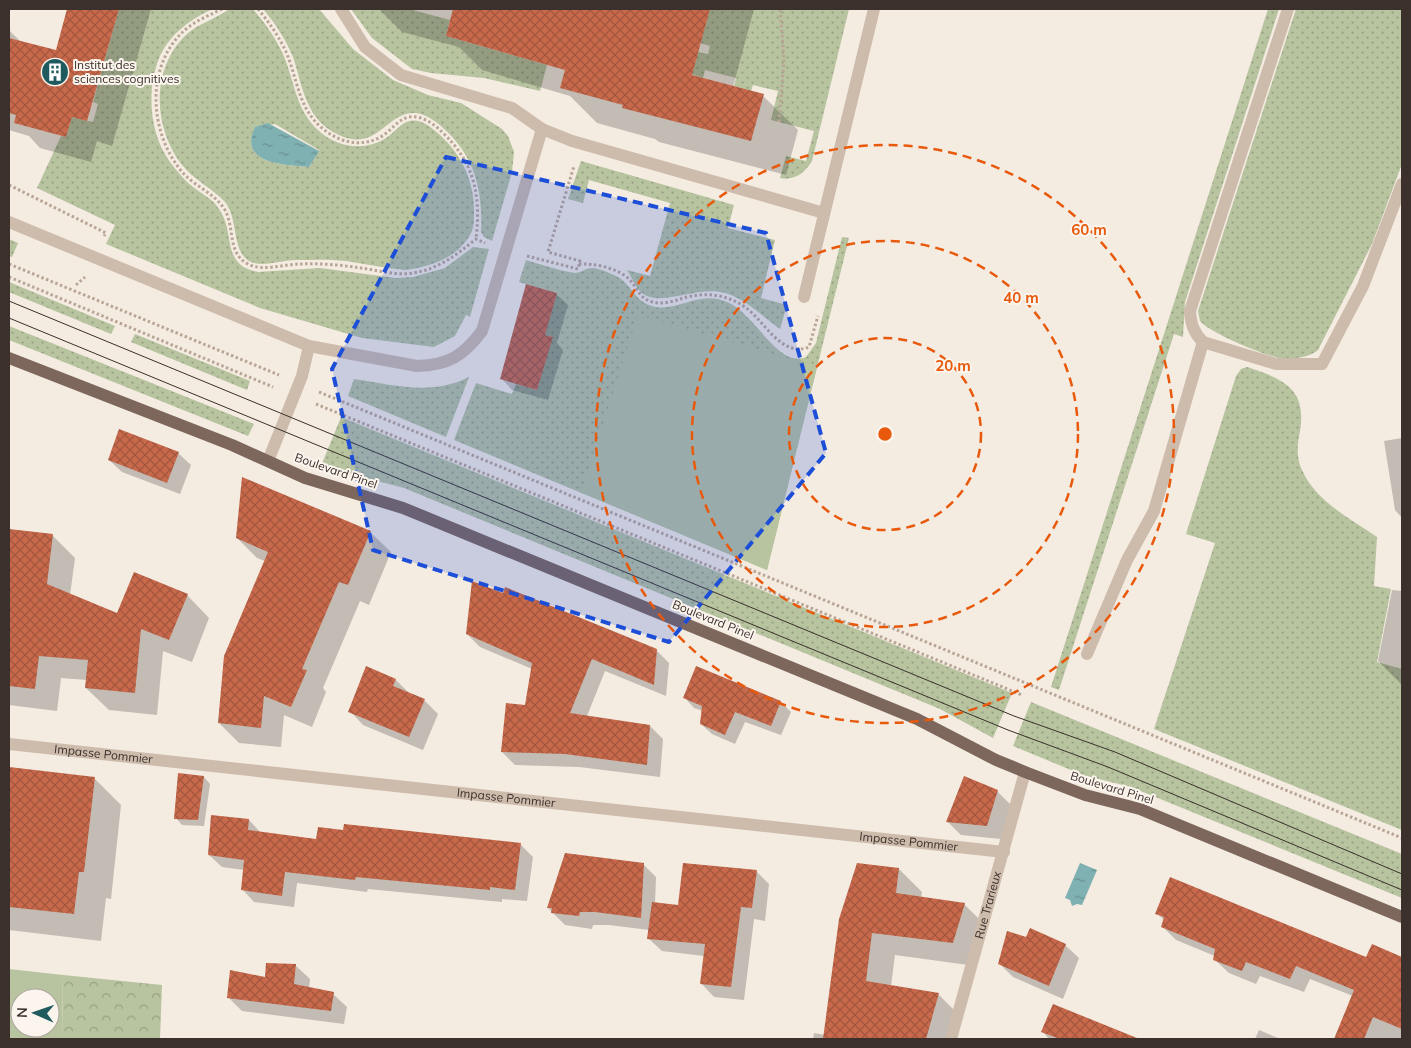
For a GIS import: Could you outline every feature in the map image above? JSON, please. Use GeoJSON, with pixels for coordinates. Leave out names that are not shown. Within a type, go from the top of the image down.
{"type":"FeatureCollection","features":[{"type":"Feature","properties":{"kind":"main road","name":"Boulevard Pinel"},"geometry":{"type":"LineString","coordinates":[[9,358],[268,461],[305,478],[403,508],[917,719],[996,760],[1025,772],[1085,795],[1140,809],[1402,918]]}},
{"type":"Feature","properties":{"kind":"street"},"geometry":{"type":"LineString","coordinates":[[341,9],[365,47],[401,75],[512,108],[542,129],[581,144],[824,212]]}},
{"type":"Feature","properties":{"kind":"street"},"geometry":{"type":"LineString","coordinates":[[804,298],[874,9]]}},
{"type":"Feature","properties":{"kind":"street"},"geometry":{"type":"LineString","coordinates":[[1288,9],[1190,311],[1190,323],[1195,334],[1203,342],[1276,364],[1322,364],[1363,286],[1402,184]]}},
{"type":"Feature","properties":{"kind":"street"},"geometry":{"type":"LineString","coordinates":[[9,222],[309,346],[417,366],[435,365],[452,360],[468,349],[482,331],[542,129]]}},
{"type":"Feature","properties":{"kind":"street"},"geometry":{"type":"LineString","coordinates":[[1087,654],[1127,560],[1154,511],[1203,342]]}},
{"type":"Feature","properties":{"kind":"street"},"geometry":{"type":"LineString","coordinates":[[268,461],[299,384],[309,346]]}},
{"type":"Feature","properties":{"kind":"street","name":"Impasse Pommier"},"geometry":{"type":"LineString","coordinates":[[9,744],[1004,852]]}},
{"type":"Feature","properties":{"kind":"street","name":"Rue Trarieux"},"geometry":{"type":"LineString","coordinates":[[951,1039],[1025,772]]}},
{"type":"Feature","properties":{"kind":"path"},"geometry":{"type":"LineString","coordinates":[[222,9],[185,30],[171,46],[160,66],[156,107],[159,127],[173,159],[184,173],[225,209],[232,228],[234,247],[242,260],[258,267],[302,263],[334,264],[394,273],[412,273],[446,262],[476,239],[478,220],[474,180],[469,165],[449,139],[436,126],[416,117],[400,120],[384,135],[367,142],[351,142],[330,134],[320,127],[304,105],[296,88],[286,52],[258,9]]}},
{"type":"Feature","properties":{"kind":"path"},"geometry":{"type":"LineString","coordinates":[[778,122],[784,60],[780,9]]}},
{"type":"Feature","properties":{"kind":"path"},"geometry":{"type":"LineString","coordinates":[[476,239],[505,250],[578,269],[580,261],[548,252],[581,144]]}},
{"type":"Feature","properties":{"kind":"path"},"geometry":{"type":"LineString","coordinates":[[9,185],[106,233],[103,239]]}},
{"type":"Feature","properties":{"kind":"path"},"geometry":{"type":"LineString","coordinates":[[579,264],[588,263],[622,274],[629,279],[643,298],[653,302],[668,302],[706,294],[729,298],[747,308],[777,340],[786,346],[798,350],[809,347],[820,307]]}},
{"type":"Feature","properties":{"kind":"path"},"geometry":{"type":"LineString","coordinates":[[9,264],[1402,838]]}},
{"type":"Feature","properties":{"kind":"path"},"geometry":{"type":"LineString","coordinates":[[9,276],[277,389]]}},
{"type":"Feature","properties":{"kind":"path"},"geometry":{"type":"LineString","coordinates":[[311,402],[1022,695]]}},
{"type":"Feature","properties":{"kind":"highlighted area"},"geometry":{"type":"Polygon","coordinates":[[[446,157],[766,233],[826,453],[669,642],[373,550],[332,369],[446,157]]]}},
{"type":"Feature","properties":{"kind":"green space"},"geometry":{"type":"Polygon","coordinates":[[[119,9],[213,9],[197,17],[182,28],[164,48],[153,82],[151,96],[152,111],[158,138],[170,162],[193,187],[217,205],[224,218],[233,255],[238,262],[246,268],[258,272],[320,268],[396,278],[413,277],[445,268],[473,247],[489,249],[470,317],[466,315],[455,336],[434,347],[362,338],[260,308],[106,244],[115,225],[37,188],[61,136],[66,137],[72,117],[93,122],[98,104],[93,102],[119,9]]]}},
{"type":"Feature","properties":{"kind":"green space"},"geometry":{"type":"Polygon","coordinates":[[[229,9],[253,9],[272,34],[281,50],[304,113],[319,131],[334,141],[351,146],[369,145],[386,138],[406,122],[413,121],[426,124],[443,138],[464,167],[469,178],[474,201],[472,230],[458,250],[433,264],[405,270],[333,260],[296,260],[262,264],[251,262],[245,258],[240,251],[232,217],[225,202],[182,165],[172,150],[165,134],[161,116],[160,98],[162,81],[167,64],[175,48],[192,30],[229,9]],[[275,124],[255,127],[251,139],[252,149],[258,155],[266,160],[288,165],[309,167],[319,150],[275,124]]]}},
{"type":"Feature","properties":{"kind":"green space"},"geometry":{"type":"Polygon","coordinates":[[[263,9],[319,9],[353,49],[393,80],[428,95],[461,103],[502,129],[508,136],[514,152],[512,172],[492,241],[484,237],[481,232],[480,202],[475,175],[462,150],[453,138],[432,119],[416,113],[402,115],[369,137],[359,139],[347,138],[333,132],[316,117],[310,108],[293,57],[280,32],[263,9]]]}},
{"type":"Feature","properties":{"kind":"green space"},"geometry":{"type":"Polygon","coordinates":[[[351,9],[409,9],[450,20],[446,36],[547,65],[540,91],[484,78],[431,73],[412,69],[372,38],[351,9]]]}},
{"type":"Feature","properties":{"kind":"green space"},"geometry":{"type":"Polygon","coordinates":[[[710,9],[849,9],[812,161],[799,175],[785,179],[780,178],[786,156],[806,161],[814,131],[771,120],[778,91],[753,85],[751,91],[734,86],[736,78],[705,70],[703,78],[692,74],[698,52],[708,54],[710,46],[700,43],[710,9]]]}},
{"type":"Feature","properties":{"kind":"green space"},"geometry":{"type":"Polygon","coordinates":[[[1268,9],[1279,9],[1185,302],[1183,337],[1174,334],[1059,690],[1051,687],[1268,9]]]}},
{"type":"Feature","properties":{"kind":"green space"},"geometry":{"type":"Polygon","coordinates":[[[1296,9],[1402,9],[1402,164],[1372,244],[1318,350],[1306,356],[1281,358],[1238,343],[1205,326],[1200,321],[1198,311],[1296,9]]]}},
{"type":"Feature","properties":{"kind":"green space"},"geometry":{"type":"Polygon","coordinates":[[[581,161],[734,205],[728,228],[775,240],[761,298],[787,305],[780,329],[740,299],[725,293],[714,291],[659,298],[650,297],[642,293],[627,270],[650,276],[670,203],[589,180],[583,203],[568,199],[581,161]]]}},
{"type":"Feature","properties":{"kind":"green space"},"geometry":{"type":"Polygon","coordinates":[[[842,237],[849,238],[767,570],[454,440],[476,383],[512,394],[516,384],[537,390],[552,337],[539,333],[557,293],[519,282],[526,260],[574,273],[592,268],[604,271],[620,279],[642,301],[656,307],[673,306],[707,298],[727,302],[747,317],[776,348],[796,359],[806,357],[816,343],[842,237]]]}},
{"type":"Feature","properties":{"kind":"green space"},"geometry":{"type":"Polygon","coordinates":[[[9,239],[18,243],[12,257],[9,256],[9,239]]]}},
{"type":"Feature","properties":{"kind":"green space"},"geometry":{"type":"Polygon","coordinates":[[[9,282],[115,326],[111,334],[9,292],[9,282]]]}},
{"type":"Feature","properties":{"kind":"green space"},"geometry":{"type":"Polygon","coordinates":[[[638,315],[817,367],[767,570],[581,492],[638,315]]]}},
{"type":"Feature","properties":{"kind":"green space"},"geometry":{"type":"Polygon","coordinates":[[[9,326],[254,424],[248,436],[9,340],[9,326]]]}},
{"type":"Feature","properties":{"kind":"green space"},"geometry":{"type":"Polygon","coordinates":[[[135,334],[250,381],[247,390],[131,342],[135,334]]]}},
{"type":"Feature","properties":{"kind":"green space"},"geometry":{"type":"Polygon","coordinates":[[[1247,367],[1271,376],[1290,387],[1300,405],[1298,457],[1309,483],[1335,509],[1377,537],[1374,586],[1391,589],[1377,662],[1402,669],[1402,830],[1154,729],[1215,543],[1186,534],[1236,376],[1241,369],[1247,367]]]}},
{"type":"Feature","properties":{"kind":"green space"},"geometry":{"type":"Polygon","coordinates":[[[469,377],[446,437],[348,396],[354,379],[398,386],[427,388],[455,383],[469,377]]]}},
{"type":"Feature","properties":{"kind":"green space"},"geometry":{"type":"Polygon","coordinates":[[[341,417],[1012,693],[993,738],[940,709],[404,488],[321,466],[341,417]]]}},
{"type":"Feature","properties":{"kind":"green space"},"geometry":{"type":"Polygon","coordinates":[[[1031,702],[1402,854],[1402,898],[1131,787],[1083,775],[1013,746],[1031,702]]]}},
{"type":"Feature","properties":{"kind":"green space"},"geometry":{"type":"Polygon","coordinates":[[[9,969],[63,975],[62,1039],[9,1039],[9,969]]]}},
{"type":"Feature","properties":{"kind":"green space"},"geometry":{"type":"Polygon","coordinates":[[[63,975],[162,985],[160,1039],[62,1039],[63,975]]]}},
{"type":"Feature","properties":{"kind":"water"},"geometry":{"type":"Polygon","coordinates":[[[268,123],[319,151],[309,167],[266,160],[252,149],[251,139],[255,127],[268,123]]]}},
{"type":"Feature","properties":{"kind":"water"},"geometry":{"type":"Polygon","coordinates":[[[1080,863],[1097,870],[1082,905],[1072,906],[1070,900],[1065,898],[1080,863]]]}},
{"type":"Feature","properties":{"kind":"building","name":"Institut des sciences cognitives"},"geometry":{"type":"Polygon","coordinates":[[[67,9],[119,9],[87,121],[72,117],[66,137],[14,123],[16,115],[9,113],[9,38],[56,50],[67,9]]]}},
{"type":"Feature","properties":{"kind":"building"},"geometry":{"type":"Polygon","coordinates":[[[453,9],[710,9],[692,75],[764,94],[751,141],[622,108],[623,105],[560,88],[565,70],[446,36],[453,9]]]}},
{"type":"Feature","properties":{"kind":"building"},"geometry":{"type":"Polygon","coordinates":[[[526,284],[557,293],[545,335],[553,337],[537,390],[500,379],[526,284]]]}},
{"type":"Feature","properties":{"kind":"building"},"geometry":{"type":"Polygon","coordinates":[[[119,429],[179,452],[167,483],[108,460],[119,429]]]}},
{"type":"Feature","properties":{"kind":"building"},"geometry":{"type":"Polygon","coordinates":[[[242,477],[371,531],[348,585],[339,582],[302,669],[307,670],[291,707],[264,696],[261,728],[218,723],[224,656],[268,552],[236,538],[242,477]]]}},
{"type":"Feature","properties":{"kind":"building"},"geometry":{"type":"Polygon","coordinates":[[[9,529],[53,534],[47,584],[117,613],[134,572],[188,594],[169,640],[141,629],[135,693],[85,688],[88,660],[39,656],[35,689],[9,686],[9,529]]]}},
{"type":"Feature","properties":{"kind":"building"},"geometry":{"type":"Polygon","coordinates":[[[472,581],[503,593],[505,587],[657,649],[654,685],[592,659],[570,713],[650,725],[647,765],[565,754],[501,752],[506,703],[525,705],[532,663],[466,634],[472,581]]]}},
{"type":"Feature","properties":{"kind":"building"},"geometry":{"type":"Polygon","coordinates":[[[366,666],[396,679],[393,686],[425,699],[409,737],[348,712],[366,666]]]}},
{"type":"Feature","properties":{"kind":"building"},"geometry":{"type":"Polygon","coordinates":[[[696,666],[781,701],[771,726],[735,712],[725,735],[700,724],[702,706],[683,698],[696,666]]]}},
{"type":"Feature","properties":{"kind":"building"},"geometry":{"type":"Polygon","coordinates":[[[9,767],[95,777],[84,872],[79,872],[74,914],[9,907],[9,767]]]}},
{"type":"Feature","properties":{"kind":"building"},"geometry":{"type":"Polygon","coordinates":[[[178,773],[204,776],[198,820],[174,819],[178,773]]]}},
{"type":"Feature","properties":{"kind":"building"},"geometry":{"type":"Polygon","coordinates":[[[964,776],[998,790],[987,826],[946,822],[964,776]]]}},
{"type":"Feature","properties":{"kind":"building"},"geometry":{"type":"Polygon","coordinates":[[[211,815],[249,819],[248,830],[316,839],[318,827],[343,830],[344,824],[521,843],[515,890],[490,887],[490,890],[356,877],[355,880],[285,872],[282,896],[241,890],[244,860],[208,855],[211,815]]]}},
{"type":"Feature","properties":{"kind":"building"},"geometry":{"type":"Polygon","coordinates":[[[565,853],[644,863],[641,918],[595,912],[580,912],[579,916],[551,913],[552,908],[547,908],[565,853]]]}},
{"type":"Feature","properties":{"kind":"building"},"geometry":{"type":"Polygon","coordinates":[[[683,863],[757,870],[752,908],[741,907],[731,987],[700,984],[705,944],[647,939],[652,902],[678,905],[683,863]]]}},
{"type":"Feature","properties":{"kind":"building"},"geometry":{"type":"Polygon","coordinates":[[[857,863],[899,868],[896,893],[965,903],[953,943],[872,933],[866,981],[939,993],[926,1039],[823,1039],[839,919],[857,863]]]}},
{"type":"Feature","properties":{"kind":"building"},"geometry":{"type":"Polygon","coordinates":[[[1170,877],[1366,957],[1372,944],[1402,957],[1402,1029],[1373,1017],[1364,1039],[1334,1039],[1354,990],[1296,966],[1290,979],[1246,962],[1242,971],[1213,960],[1215,949],[1161,927],[1164,917],[1155,914],[1170,877]]]}},
{"type":"Feature","properties":{"kind":"building"},"geometry":{"type":"Polygon","coordinates":[[[1030,928],[1066,944],[1049,986],[998,964],[1007,931],[1026,937],[1030,928]]]}},
{"type":"Feature","properties":{"kind":"building"},"geometry":{"type":"Polygon","coordinates":[[[266,963],[296,964],[294,984],[334,992],[331,1011],[227,998],[230,970],[265,977],[266,963]]]}},
{"type":"Feature","properties":{"kind":"building"},"geometry":{"type":"Polygon","coordinates":[[[1053,1004],[1137,1039],[1060,1039],[1041,1032],[1053,1004]]]}},
{"type":"Feature","properties":{"kind":"tram line"},"geometry":{"type":"LineString","coordinates":[[9,301],[1014,716],[1115,752],[1402,874]]}},
{"type":"Feature","properties":{"kind":"tram line"},"geometry":{"type":"LineString","coordinates":[[9,318],[1008,730],[1108,767],[1402,890]]}},
{"type":"Feature","properties":{"kind":"place","name":"Institut des sciences cognitives"},"geometry":{"type":"Point","coordinates":[55,72]}}]}
